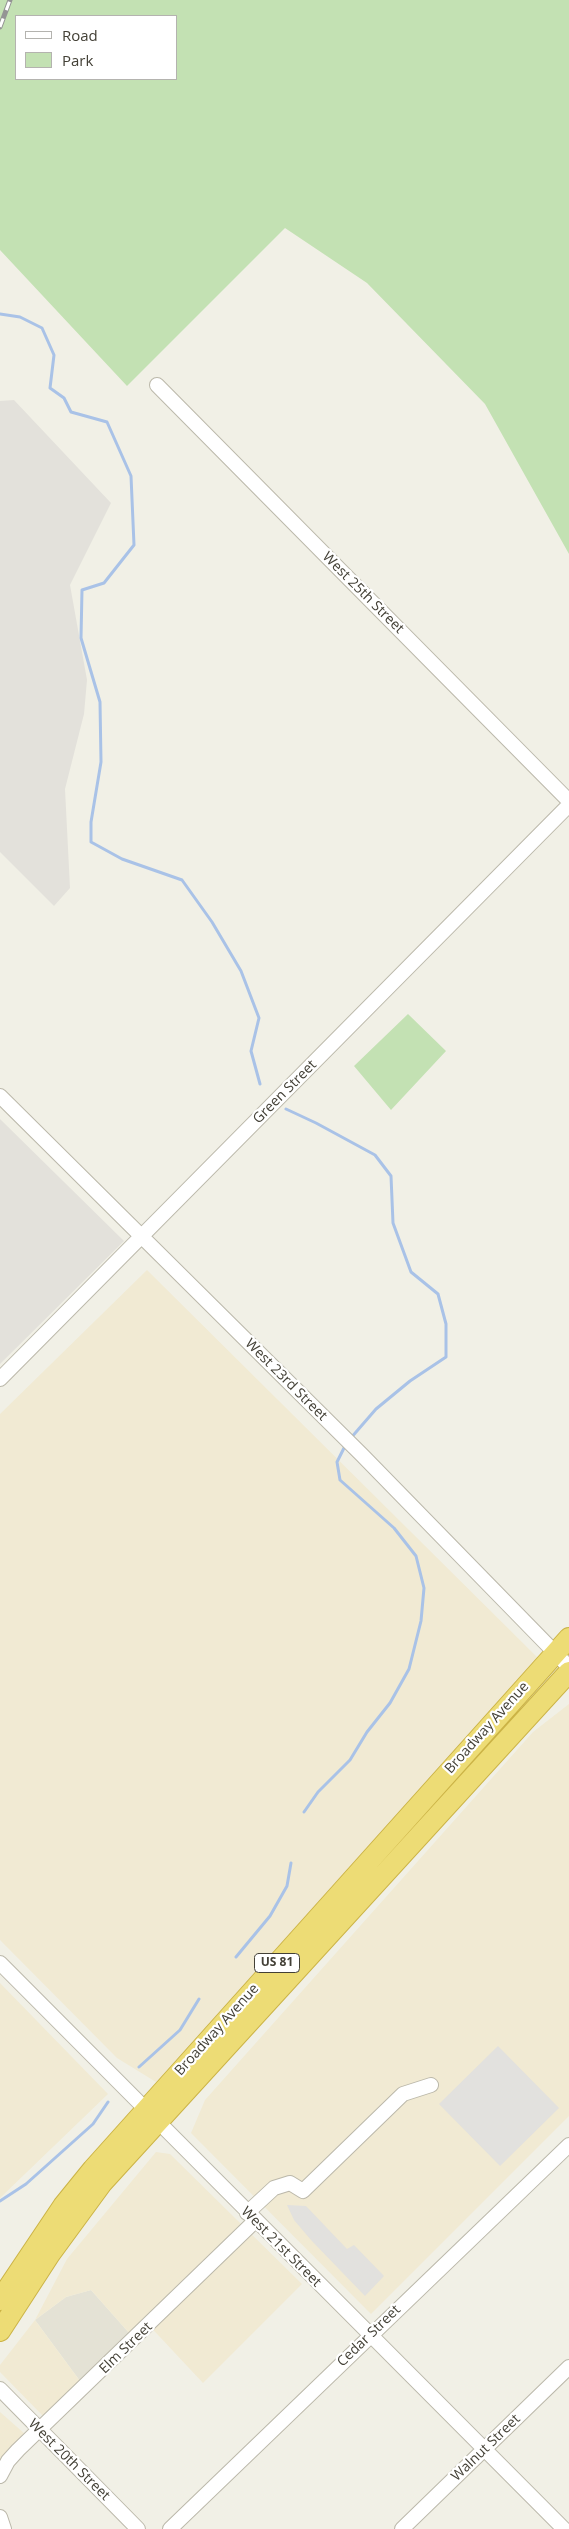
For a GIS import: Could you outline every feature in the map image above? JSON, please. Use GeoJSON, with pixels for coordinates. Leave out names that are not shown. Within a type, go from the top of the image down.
{"type":"FeatureCollection","features":[{"type":"Feature","properties":{"kind":"highway","name":"Broadway Avenue"},"geometry":{"type":"LineString","coordinates":[[0,2331],[50,2254],[151,2116],[569,1638]]}},
{"type":"Feature","properties":{"kind":"highway","name":"Broadway Avenue"},"geometry":{"type":"LineString","coordinates":[[0,2300],[63,2206],[151,2116],[569,1672]]}},
{"type":"Feature","properties":{"kind":"street","name":"West 25th Street"},"geometry":{"type":"LineString","coordinates":[[157,385],[569,801]]}},
{"type":"Feature","properties":{"kind":"street","name":"Green Street"},"geometry":{"type":"LineString","coordinates":[[0,1379],[569,805]]}},
{"type":"Feature","properties":{"kind":"street","name":"West 23rd Street"},"geometry":{"type":"LineString","coordinates":[[0,1096],[362,1455],[569,1667]]}},
{"type":"Feature","properties":{"kind":"street","name":"West 21st Street"},"geometry":{"type":"LineString","coordinates":[[0,1963],[564,2529]]}},
{"type":"Feature","properties":{"kind":"street","name":"Elm Street"},"geometry":{"type":"LineString","coordinates":[[0,2476],[8,2461],[40,2432],[252,2218],[282,2191],[296,2187],[303,2191],[402,2094],[431,2085]]}},
{"type":"Feature","properties":{"kind":"street","name":"Cedar Street"},"geometry":{"type":"LineString","coordinates":[[170,2529],[569,2145]]}},
{"type":"Feature","properties":{"kind":"street","name":"Walnut Street"},"geometry":{"type":"LineString","coordinates":[[402,2529],[569,2367]]}},
{"type":"Feature","properties":{"kind":"street","name":"West 20th Street"},"geometry":{"type":"LineString","coordinates":[[0,2389],[40,2432],[138,2529]]}},
{"type":"Feature","properties":{"kind":"street"},"geometry":{"type":"LineString","coordinates":[[0,2518],[4,2529]]}},
{"type":"Feature","properties":{"kind":"shaded area"},"geometry":{"type":"Polygon","coordinates":[[[14,400],[111,503],[70,585],[87,680],[84,714],[65,789],[70,888],[54,906],[0,852],[0,401],[14,400]]]}},
{"type":"Feature","properties":{"kind":"shaded area"},"geometry":{"type":"Polygon","coordinates":[[[0,1119],[124,1241],[0,1364],[0,1119]]]}},
{"type":"Feature","properties":{"kind":"shaded area"},"geometry":{"type":"Polygon","coordinates":[[[147,1270],[538,1658],[156,2082],[117,2058],[0,1940],[0,1414],[147,1270]]]}},
{"type":"Feature","properties":{"kind":"shaded area"},"geometry":{"type":"Polygon","coordinates":[[[569,1704],[569,2116],[371,2314],[191,2133],[205,2100],[533,1732],[569,1704]]]}},
{"type":"Feature","properties":{"kind":"shaded area"},"geometry":{"type":"Polygon","coordinates":[[[0,1983],[108,2094],[0,2198],[0,1983]]]}},
{"type":"Feature","properties":{"kind":"shaded area"},"geometry":{"type":"Polygon","coordinates":[[[498,2046],[559,2108],[500,2166],[439,2104],[498,2046]]]}},
{"type":"Feature","properties":{"kind":"shaded area"},"geometry":{"type":"Polygon","coordinates":[[[156,2152],[170,2154],[302,2284],[203,2383],[144,2320],[130,2334],[91,2290],[66,2297],[35,2320],[67,2259],[156,2152]]]}},
{"type":"Feature","properties":{"kind":"shaded area"},"geometry":{"type":"Polygon","coordinates":[[[287,2205],[306,2206],[347,2249],[354,2245],[384,2276],[365,2296],[311,2240],[294,2220],[287,2205]]]}},
{"type":"Feature","properties":{"kind":"shaded area"},"geometry":{"type":"Polygon","coordinates":[[[91,2290],[130,2334],[80,2381],[35,2320],[66,2297],[91,2290]]]}},
{"type":"Feature","properties":{"kind":"shaded area"},"geometry":{"type":"Polygon","coordinates":[[[35,2320],[80,2381],[43,2416],[0,2372],[0,2365],[35,2320]]]}},
{"type":"Feature","properties":{"kind":"shaded area"},"geometry":{"type":"Polygon","coordinates":[[[0,2412],[25,2434],[0,2464],[0,2412]]]}},
{"type":"Feature","properties":{"kind":"green space"},"geometry":{"type":"Polygon","coordinates":[[[0,0],[569,0],[569,554],[485,404],[367,283],[285,228],[127,386],[0,250],[0,0]]]}},
{"type":"Feature","properties":{"kind":"green space"},"geometry":{"type":"Polygon","coordinates":[[[408,1014],[446,1051],[391,1110],[354,1066],[408,1014]]]}},
{"type":"Feature","properties":{"kind":"waterway"},"geometry":{"type":"LineString","coordinates":[[0,314],[20,317],[42,328],[54,355],[50,388],[64,398],[71,412],[107,422],[131,476],[134,545],[104,583],[82,590],[81,638],[100,702],[101,762],[91,822],[91,842],[122,859],[182,880],[212,922],[241,971],[259,1018],[251,1051],[260,1084]]}},
{"type":"Feature","properties":{"kind":"waterway"},"geometry":{"type":"LineString","coordinates":[[286,1109],[375,1155],[391,1176],[393,1223],[411,1272],[438,1294],[446,1324],[446,1357],[410,1381],[376,1409],[350,1439]]}},
{"type":"Feature","properties":{"kind":"waterway"},"geometry":{"type":"LineString","coordinates":[[304,1812],[318,1792],[350,1760],[367,1732],[390,1703],[409,1669],[421,1621],[424,1588],[416,1556],[394,1528],[340,1480],[337,1462],[346,1444]]}},
{"type":"Feature","properties":{"kind":"waterway"},"geometry":{"type":"LineString","coordinates":[[236,1957],[270,1916],[287,1886],[291,1863]]}},
{"type":"Feature","properties":{"kind":"waterway"},"geometry":{"type":"LineString","coordinates":[[139,2067],[180,2030],[199,1999]]}},
{"type":"Feature","properties":{"kind":"waterway"},"geometry":{"type":"LineString","coordinates":[[0,2201],[26,2184],[93,2124],[108,2102]]}},
{"type":"Feature","properties":{"kind":"railway"},"geometry":{"type":"LineString","coordinates":[[0,27],[10,0]]}}]}
